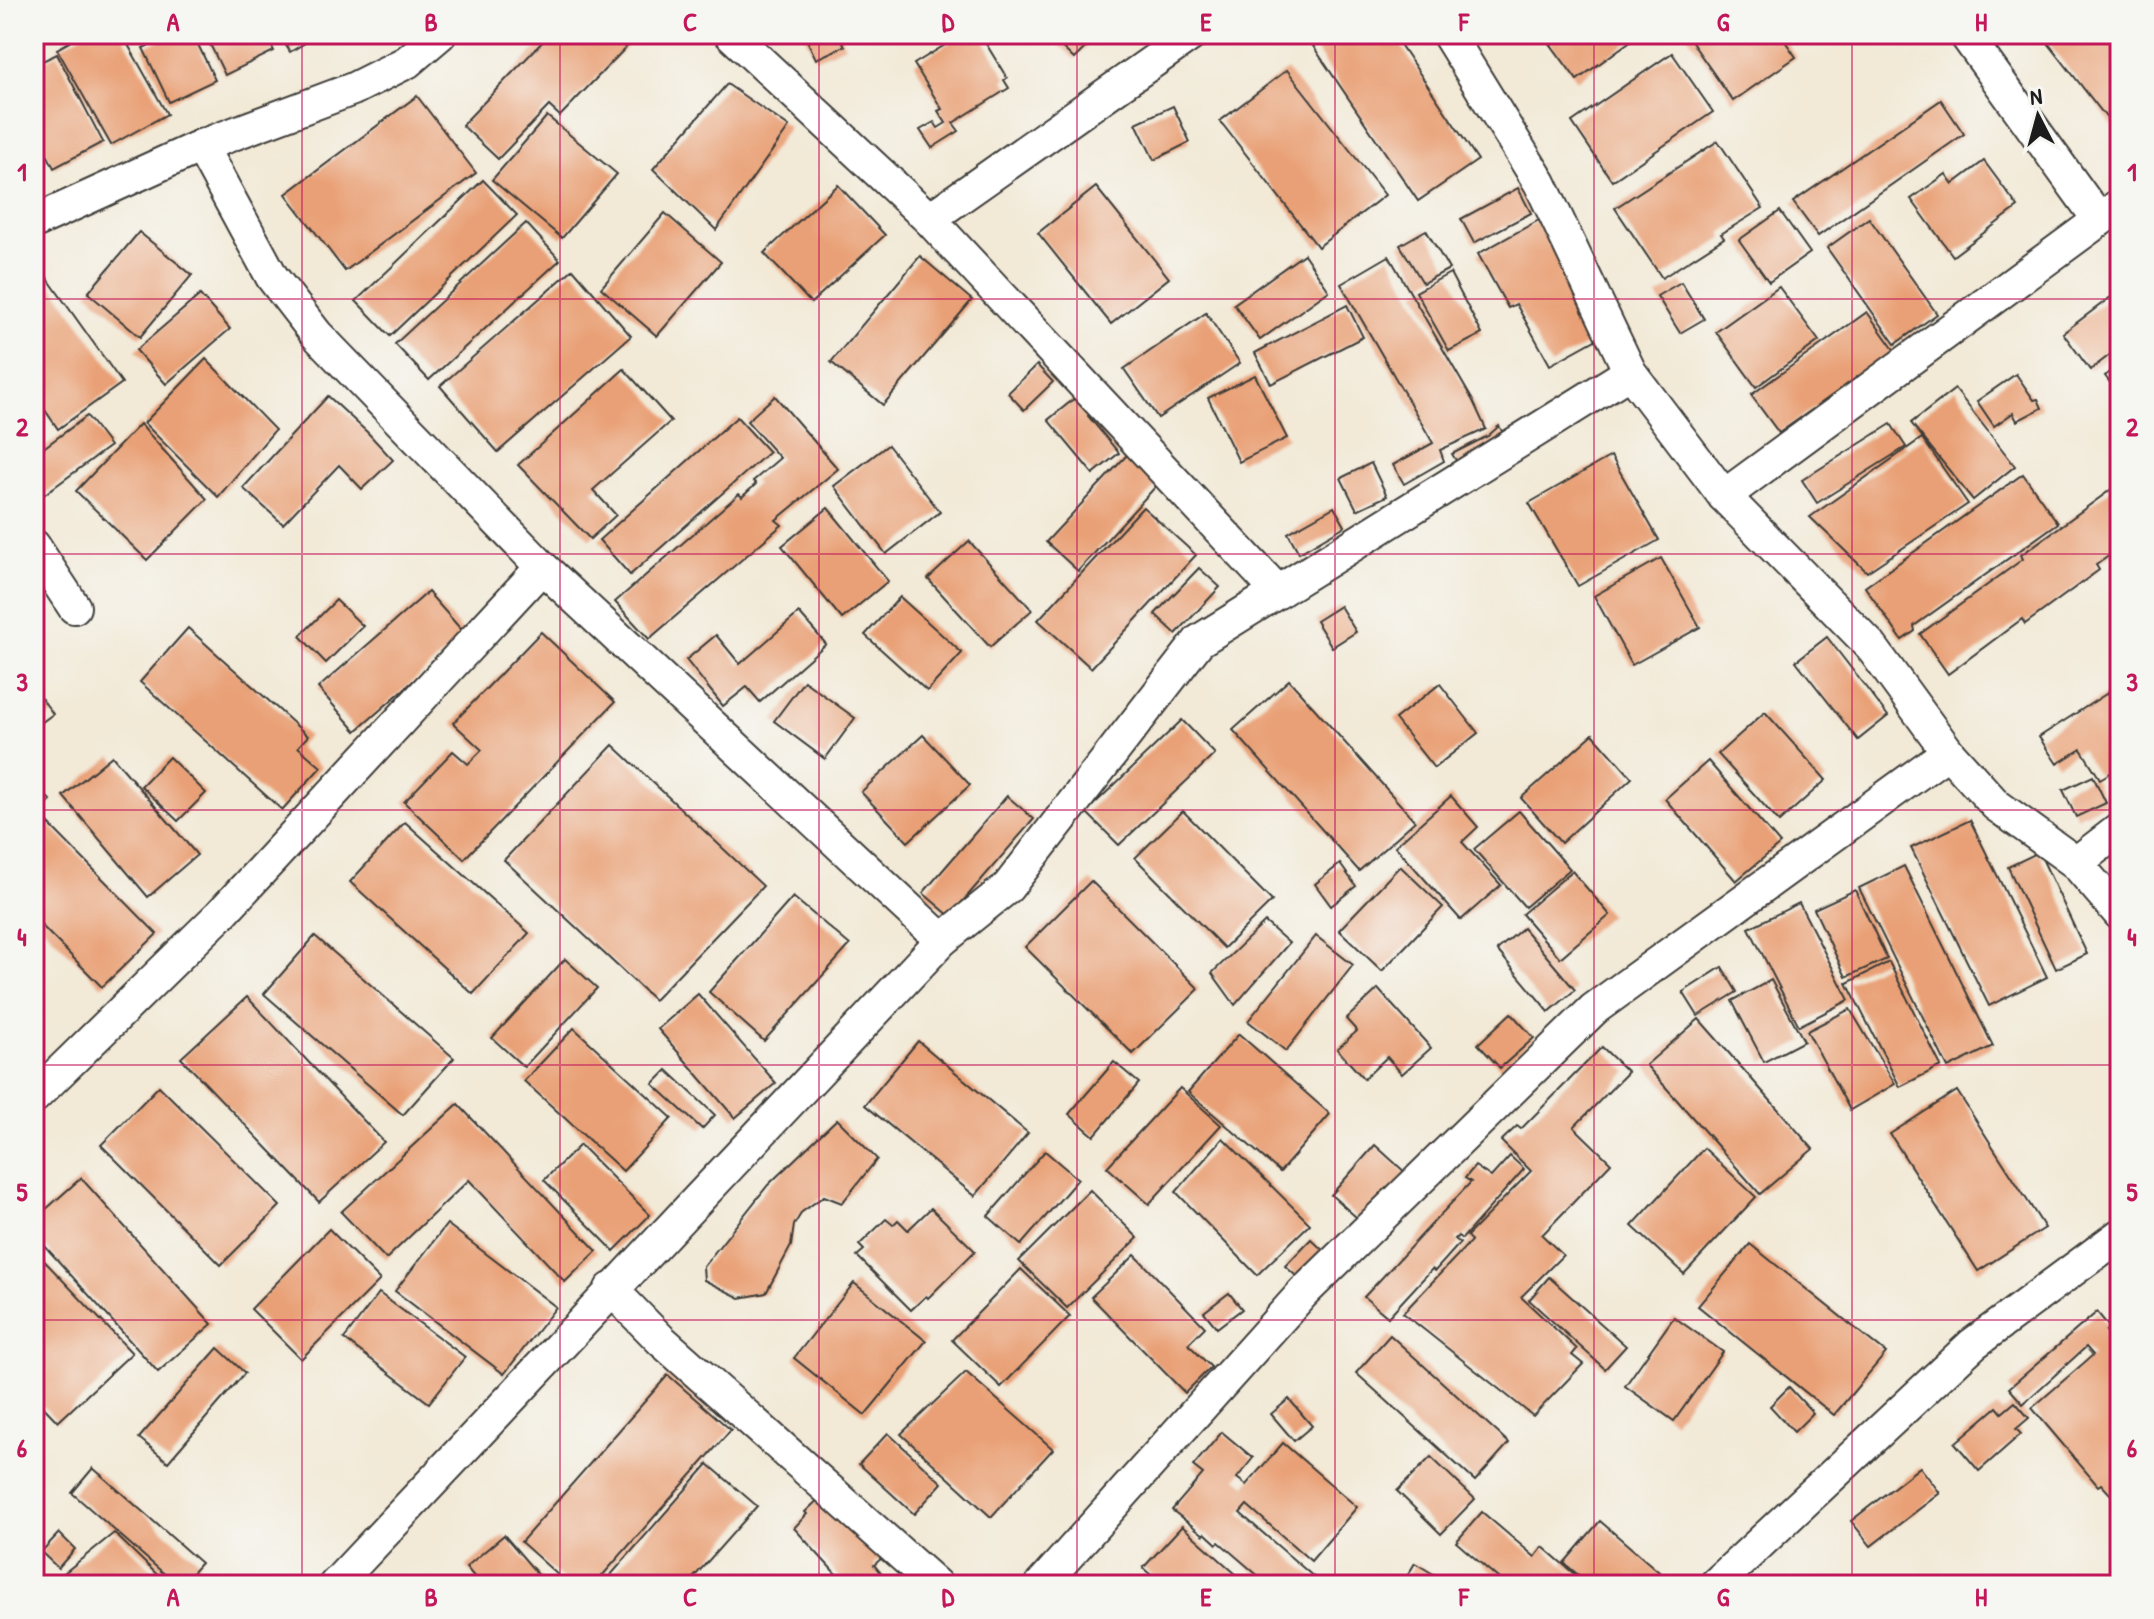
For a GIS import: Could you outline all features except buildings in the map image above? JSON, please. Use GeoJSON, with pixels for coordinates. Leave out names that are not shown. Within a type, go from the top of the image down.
{"type":"FeatureCollection","features":[{"type":"Feature","properties":{"kind":"street"},"geometry":{"type":"LineString","coordinates":[[34,222],[201,146],[353,89],[407,62],[440,34]]}},
{"type":"Feature","properties":{"kind":"street"},"geometry":{"type":"LineString","coordinates":[[731,34],[929,219],[1278,592]]}},
{"type":"Feature","properties":{"kind":"street"},"geometry":{"type":"LineString","coordinates":[[929,219],[1192,34]]}},
{"type":"Feature","properties":{"kind":"street"},"geometry":{"type":"LineString","coordinates":[[1448,34],[1540,183],[1630,372],[1724,496],[1870,645],[1948,752],[1996,805],[2076,863],[2120,914]]}},
{"type":"Feature","properties":{"kind":"street"},"geometry":{"type":"LineString","coordinates":[[1724,496],[2110,212],[1965,34]]}},
{"type":"Feature","properties":{"kind":"street"},"geometry":{"type":"LineString","coordinates":[[201,146],[272,277],[317,335],[542,567],[942,940]]}},
{"type":"Feature","properties":{"kind":"street"},"geometry":{"type":"LineString","coordinates":[[335,1585],[942,940],[1008,887],[1199,641],[1630,372]]}},
{"type":"Feature","properties":{"kind":"street"},"geometry":{"type":"LineString","coordinates":[[34,546],[74,607]]}},
{"type":"Feature","properties":{"kind":"street"},"geometry":{"type":"LineString","coordinates":[[34,1097],[220,915],[542,567]]}},
{"type":"Feature","properties":{"kind":"street"},"geometry":{"type":"LineString","coordinates":[[1041,1585],[1303,1293],[1594,1009],[1948,752]]}},
{"type":"Feature","properties":{"kind":"street"},"geometry":{"type":"LineString","coordinates":[[2076,863],[2120,829]]}},
{"type":"Feature","properties":{"kind":"street"},"geometry":{"type":"LineString","coordinates":[[1715,1585],[1973,1344],[2120,1235]]}},
{"type":"Feature","properties":{"kind":"street"},"geometry":{"type":"LineString","coordinates":[[611,1289],[661,1340],[936,1585]]}}]}
